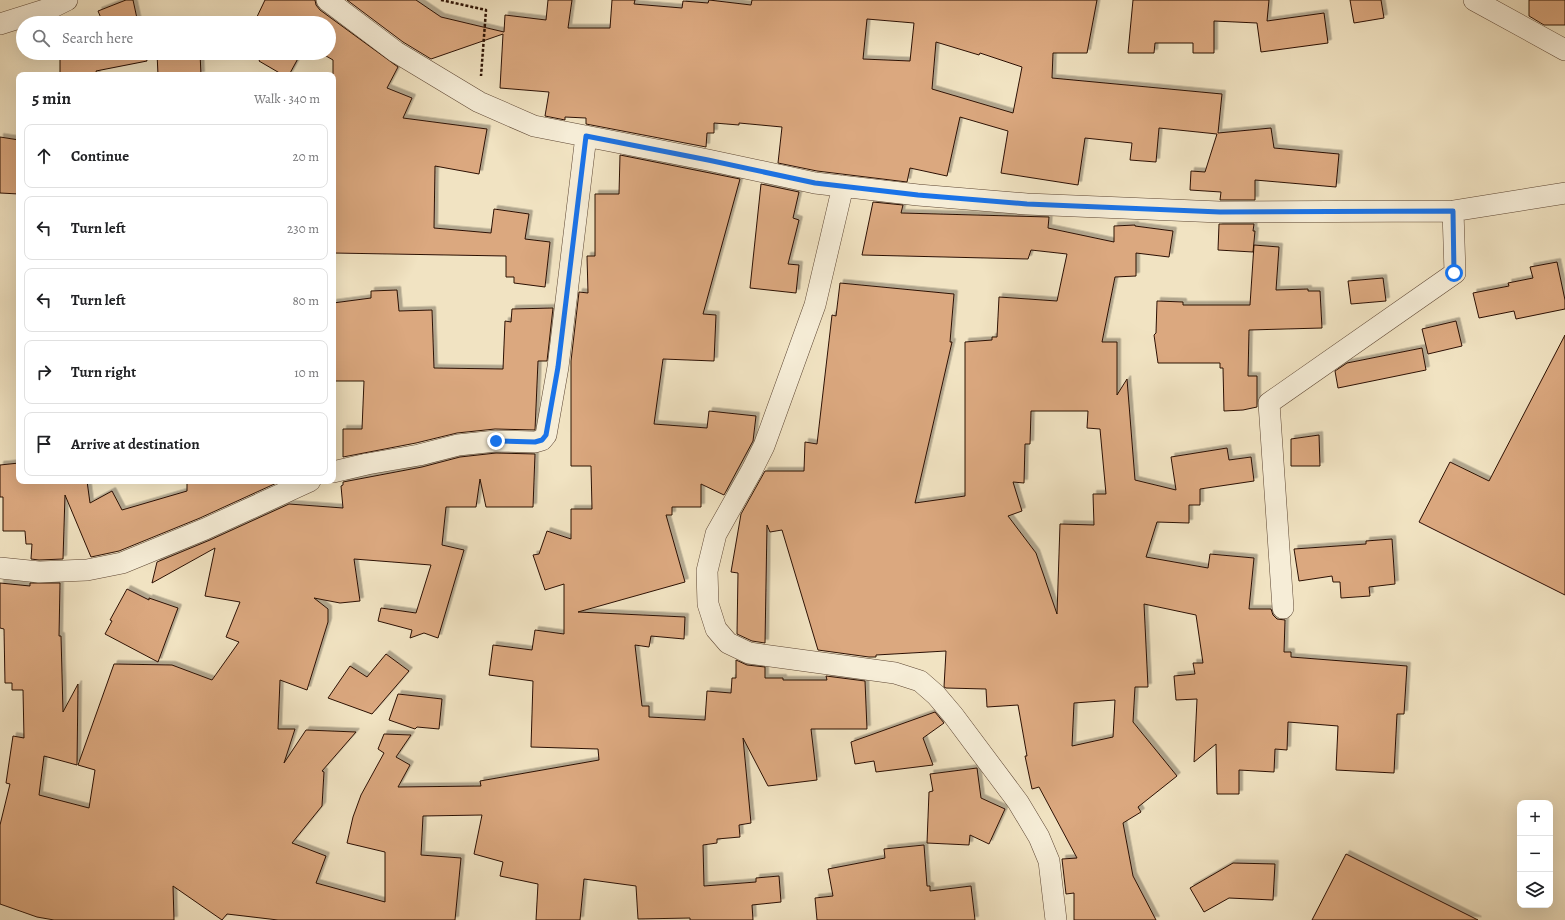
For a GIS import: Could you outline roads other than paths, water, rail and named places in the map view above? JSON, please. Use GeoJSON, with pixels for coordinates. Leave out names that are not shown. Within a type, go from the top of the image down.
{"type":"FeatureCollection","features":[{"type":"Feature","properties":{"kind":"street"},"geometry":{"type":"LineString","coordinates":[[26,16],[51,8],[67,0]]}},
{"type":"Feature","properties":{"kind":"street"},"geometry":{"type":"LineString","coordinates":[[327,0],[396,52],[479,102],[534,126],[708,160],[815,183],[918,195],[1027,204],[1204,212],[1453,211],[1565,193]]}},
{"type":"Feature","properties":{"kind":"street"},"geometry":{"type":"LineString","coordinates":[[1474,0],[1565,50]]}},
{"type":"Feature","properties":{"kind":"street"},"geometry":{"type":"LineString","coordinates":[[0,24],[16,19]]}},
{"type":"Feature","properties":{"kind":"street"},"geometry":{"type":"LineString","coordinates":[[336,471],[366,464],[419,455],[458,445],[496,441],[535,442],[542,440],[546,435],[558,367],[586,136]]}},
{"type":"Feature","properties":{"kind":"street"},"geometry":{"type":"LineString","coordinates":[[843,186],[815,305],[764,446],[716,534],[708,571],[708,604],[716,629],[728,643],[749,653],[895,673],[920,681],[953,714],[1018,802],[1039,837],[1049,861],[1056,920]]}},
{"type":"Feature","properties":{"kind":"street"},"geometry":{"type":"LineString","coordinates":[[1283,608],[1269,403],[1454,273],[1453,211]]}},
{"type":"Feature","properties":{"kind":"street"},"geometry":{"type":"LineString","coordinates":[[0,568],[39,572],[87,570],[122,563],[211,527],[304,484]]}}]}
